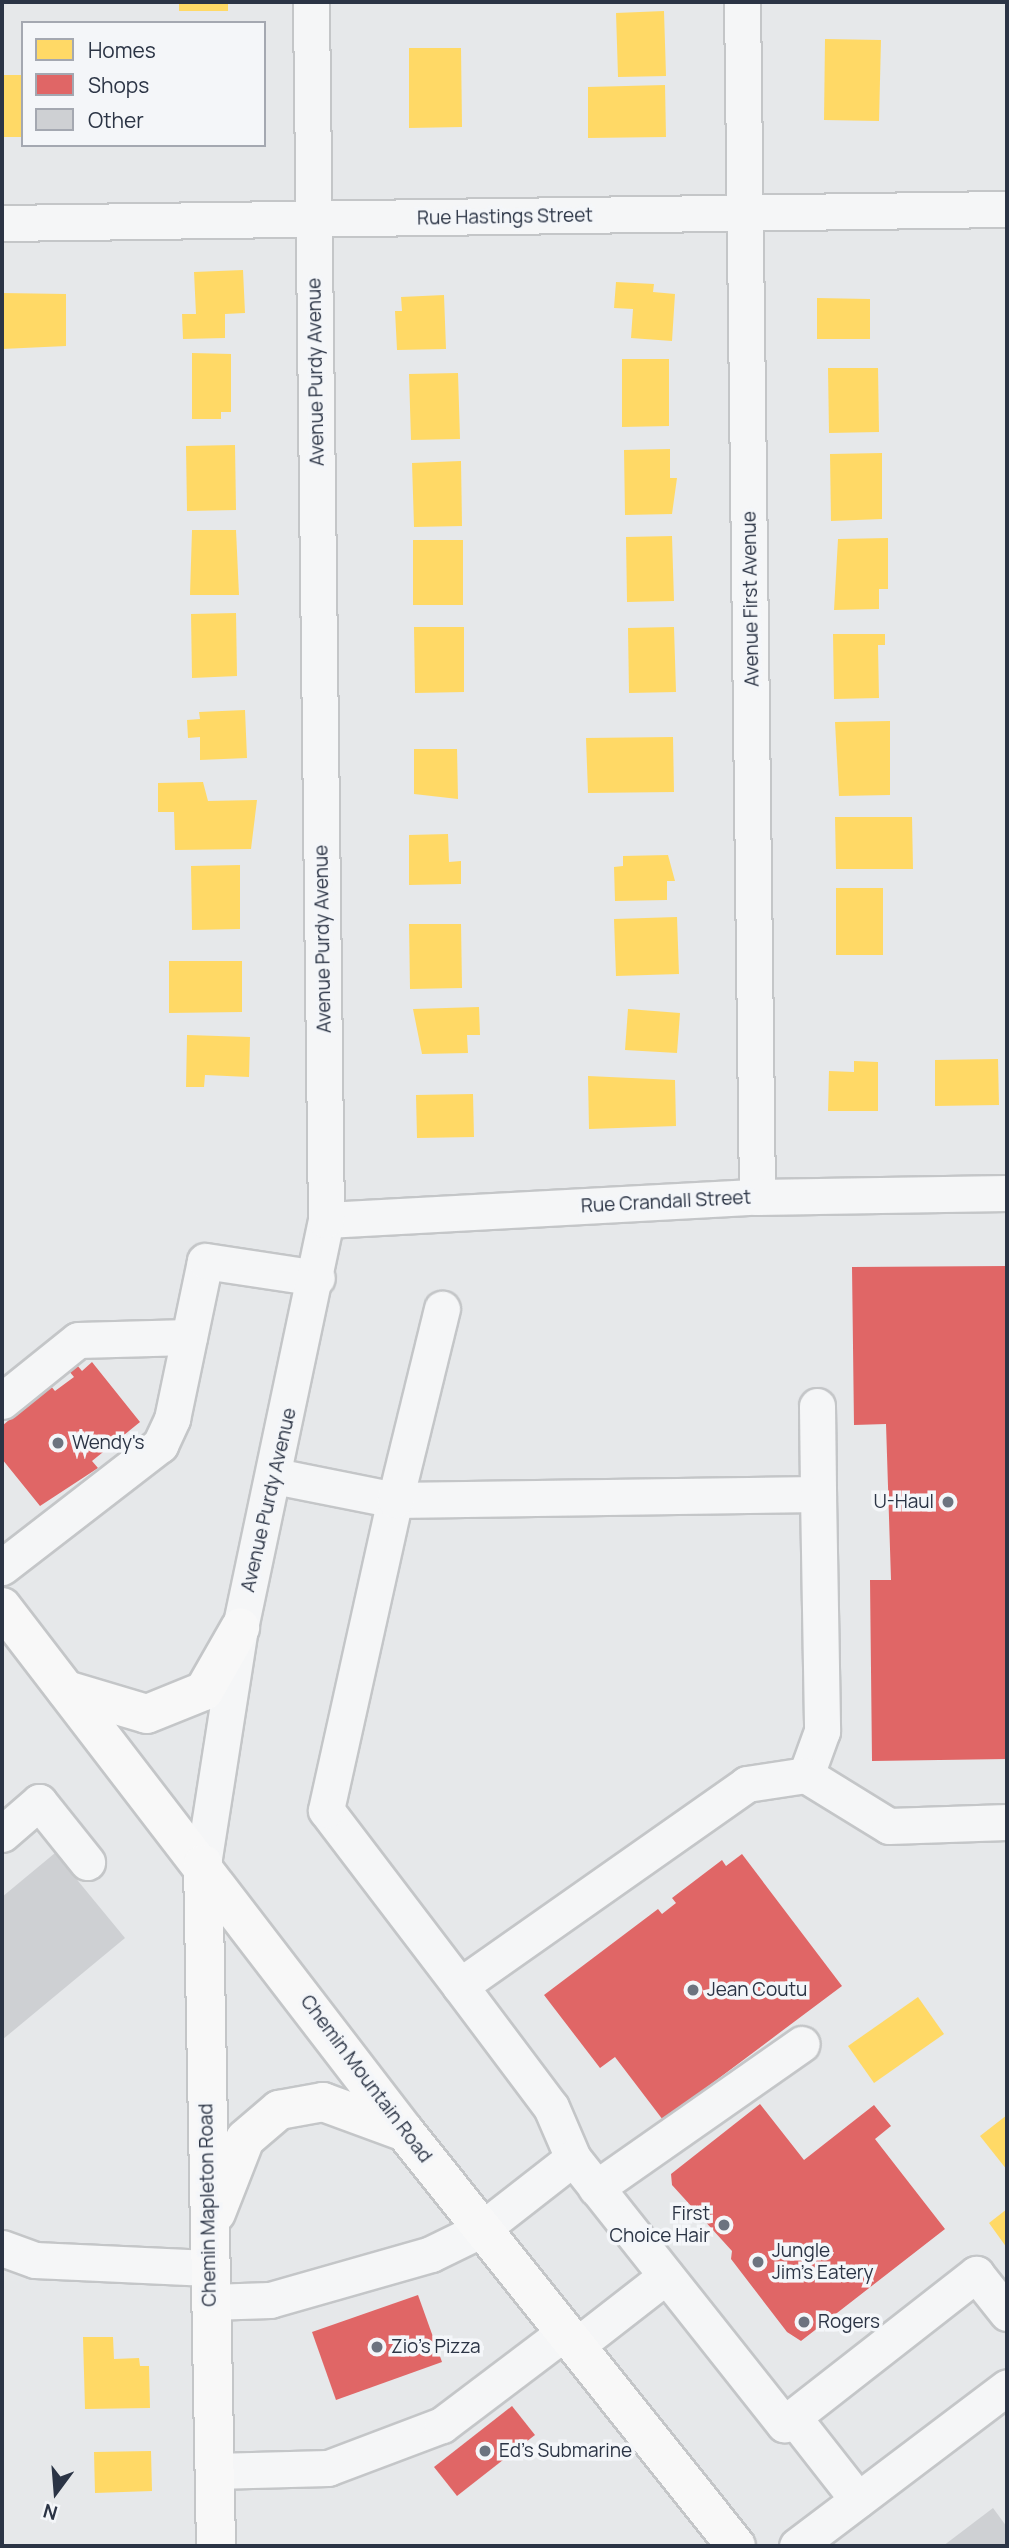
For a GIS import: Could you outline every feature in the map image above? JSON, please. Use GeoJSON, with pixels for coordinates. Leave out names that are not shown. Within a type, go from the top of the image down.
{"type":"FeatureCollection","features":[{"type":"Feature","properties":{"kind":"main road","name":"Chemin Mountain Road"},"geometry":{"type":"LineString","coordinates":[[2,1607],[203,1864],[405,2132],[736,2546]]}},
{"type":"Feature","properties":{"kind":"main road"},"geometry":{"type":"LineString","coordinates":[[66,1690],[147,1714],[204,1691],[240,1628]]}},
{"type":"Feature","properties":{"kind":"main road","name":"Chemin Mapleton Road"},"geometry":{"type":"LineString","coordinates":[[203,1864],[216,2546]]}},
{"type":"Feature","properties":{"kind":"main road"},"geometry":{"type":"LineString","coordinates":[[208,2231],[245,2139],[279,2110],[323,2102],[405,2132]]}},
{"type":"Feature","properties":{"kind":"street","name":"Avenue Purdy Avenue"},"geometry":{"type":"LineString","coordinates":[[203,1864],[240,1628],[317,1278],[326,1220],[312,2]]}},
{"type":"Feature","properties":{"kind":"street","name":"Avenue First Avenue"},"geometry":{"type":"LineString","coordinates":[[742,2],[757,1197]]}},
{"type":"Feature","properties":{"kind":"street","name":"Rue Hastings Street"},"geometry":{"type":"LineString","coordinates":[[2,223],[1007,209]]}},
{"type":"Feature","properties":{"kind":"street","name":"Rue Crandall Street"},"geometry":{"type":"LineString","coordinates":[[326,1220],[757,1197],[1007,1193]]}},
{"type":"Feature","properties":{"kind":"street"},"geometry":{"type":"LineString","coordinates":[[2,1567],[160,1445],[174,1404],[205,1261],[317,1278]]}},
{"type":"Feature","properties":{"kind":"street"},"geometry":{"type":"LineString","coordinates":[[442,1309],[394,1500],[326,1810],[551,2108],[573,2158],[785,2424],[976,2274],[1007,2313]]}},
{"type":"Feature","properties":{"kind":"street"},"geometry":{"type":"LineString","coordinates":[[2,1401],[78,1340],[119,1335],[189,1338]]}},
{"type":"Feature","properties":{"kind":"street"},"geometry":{"type":"LineString","coordinates":[[119,1335],[166,1371],[174,1404]]}},
{"type":"Feature","properties":{"kind":"street"},"geometry":{"type":"LineString","coordinates":[[806,1775],[822,1731],[817,1406]]}},
{"type":"Feature","properties":{"kind":"street"},"geometry":{"type":"LineString","coordinates":[[275,1476],[394,1500],[818,1494]]}},
{"type":"Feature","properties":{"kind":"street"},"geometry":{"type":"LineString","coordinates":[[460,1986],[747,1784],[806,1775],[889,1826],[1007,1822]]}},
{"type":"Feature","properties":{"kind":"street"},"geometry":{"type":"LineString","coordinates":[[2,1834],[39,1802],[87,1861]]}},
{"type":"Feature","properties":{"kind":"street"},"geometry":{"type":"LineString","coordinates":[[596,2188],[802,2045]]}},
{"type":"Feature","properties":{"kind":"street"},"geometry":{"type":"LineString","coordinates":[[2,2248],[35,2260],[210,2285],[270,2301],[431,2254],[482,2229],[573,2158]]}},
{"type":"Feature","properties":{"kind":"street"},"geometry":{"type":"LineString","coordinates":[[214,2470],[328,2468],[442,2425],[666,2276]]}},
{"type":"Feature","properties":{"kind":"street"},"geometry":{"type":"LineString","coordinates":[[797,2546],[1007,2388]]}},
{"type":"Feature","properties":{"kind":"street"},"geometry":{"type":"LineString","coordinates":[[793,2417],[859,2500]]}},
{"type":"Feature","properties":{"kind":"building: Homes"},"geometry":{"type":"Polygon","coordinates":[[[179,2],[228,2],[228,11],[179,11],[179,2]]]}},
{"type":"Feature","properties":{"kind":"building: Homes"},"geometry":{"type":"Polygon","coordinates":[[[664,11],[666,76],[618,77],[616,13],[664,11]]]}},
{"type":"Feature","properties":{"kind":"building: Homes"},"geometry":{"type":"Polygon","coordinates":[[[825,39],[881,40],[879,121],[824,120],[825,39]]]}},
{"type":"Feature","properties":{"kind":"building: Homes"},"geometry":{"type":"Polygon","coordinates":[[[409,48],[461,48],[462,127],[409,128],[409,48]]]}},
{"type":"Feature","properties":{"kind":"building: Homes"},"geometry":{"type":"Polygon","coordinates":[[[2,75],[21,75],[21,137],[2,137],[2,75]]]}},
{"type":"Feature","properties":{"kind":"building: Homes"},"geometry":{"type":"Polygon","coordinates":[[[665,85],[666,137],[588,138],[588,87],[665,85]]]}},
{"type":"Feature","properties":{"kind":"building: Homes"},"geometry":{"type":"Polygon","coordinates":[[[243,270],[245,313],[225,314],[225,338],[183,339],[182,314],[196,314],[194,272],[243,270]]]}},
{"type":"Feature","properties":{"kind":"building: Homes"},"geometry":{"type":"Polygon","coordinates":[[[616,282],[654,284],[653,292],[675,294],[672,341],[631,338],[633,309],[614,308],[616,282]]]}},
{"type":"Feature","properties":{"kind":"building: Homes"},"geometry":{"type":"Polygon","coordinates":[[[2,293],[66,294],[66,346],[2,349],[2,293]]]}},
{"type":"Feature","properties":{"kind":"building: Homes"},"geometry":{"type":"Polygon","coordinates":[[[444,295],[446,349],[397,350],[395,311],[402,311],[401,297],[444,295]]]}},
{"type":"Feature","properties":{"kind":"building: Homes"},"geometry":{"type":"Polygon","coordinates":[[[817,298],[870,299],[870,339],[817,339],[817,298]]]}},
{"type":"Feature","properties":{"kind":"building: Homes"},"geometry":{"type":"Polygon","coordinates":[[[192,353],[231,354],[231,412],[221,412],[221,419],[192,419],[192,353]]]}},
{"type":"Feature","properties":{"kind":"building: Homes"},"geometry":{"type":"Polygon","coordinates":[[[622,359],[669,359],[669,426],[622,427],[622,359]]]}},
{"type":"Feature","properties":{"kind":"building: Homes"},"geometry":{"type":"Polygon","coordinates":[[[828,368],[878,368],[879,432],[829,433],[828,368]]]}},
{"type":"Feature","properties":{"kind":"building: Homes"},"geometry":{"type":"Polygon","coordinates":[[[458,373],[460,439],[411,440],[409,374],[458,373]]]}},
{"type":"Feature","properties":{"kind":"building: Homes"},"geometry":{"type":"Polygon","coordinates":[[[235,445],[236,510],[187,511],[186,446],[235,445]]]}},
{"type":"Feature","properties":{"kind":"building: Homes"},"geometry":{"type":"Polygon","coordinates":[[[670,449],[670,478],[677,478],[672,514],[625,515],[624,450],[670,449]]]}},
{"type":"Feature","properties":{"kind":"building: Homes"},"geometry":{"type":"Polygon","coordinates":[[[882,453],[882,519],[831,521],[830,454],[882,453]]]}},
{"type":"Feature","properties":{"kind":"building: Homes"},"geometry":{"type":"Polygon","coordinates":[[[461,461],[462,526],[414,527],[412,463],[461,461]]]}},
{"type":"Feature","properties":{"kind":"building: Homes"},"geometry":{"type":"Polygon","coordinates":[[[192,530],[236,530],[239,595],[190,595],[192,530]]]}},
{"type":"Feature","properties":{"kind":"building: Homes"},"geometry":{"type":"Polygon","coordinates":[[[672,536],[674,601],[627,602],[626,537],[672,536]]]}},
{"type":"Feature","properties":{"kind":"building: Homes"},"geometry":{"type":"Polygon","coordinates":[[[888,538],[888,589],[879,589],[879,609],[834,610],[838,539],[888,538]]]}},
{"type":"Feature","properties":{"kind":"building: Homes"},"geometry":{"type":"Polygon","coordinates":[[[413,540],[463,540],[463,605],[413,605],[413,540]]]}},
{"type":"Feature","properties":{"kind":"building: Homes"},"geometry":{"type":"Polygon","coordinates":[[[236,613],[237,676],[192,678],[191,614],[236,613]]]}},
{"type":"Feature","properties":{"kind":"building: Homes"},"geometry":{"type":"Polygon","coordinates":[[[414,627],[464,627],[464,692],[415,693],[414,627]]]}},
{"type":"Feature","properties":{"kind":"building: Homes"},"geometry":{"type":"Polygon","coordinates":[[[674,627],[676,692],[629,693],[628,628],[674,627]]]}},
{"type":"Feature","properties":{"kind":"building: Homes"},"geometry":{"type":"Polygon","coordinates":[[[833,634],[885,634],[885,645],[878,645],[879,698],[834,699],[833,634]]]}},
{"type":"Feature","properties":{"kind":"building: Homes"},"geometry":{"type":"Polygon","coordinates":[[[245,710],[247,758],[200,760],[200,737],[188,738],[187,720],[200,719],[199,712],[245,710]]]}},
{"type":"Feature","properties":{"kind":"building: Homes"},"geometry":{"type":"Polygon","coordinates":[[[890,721],[890,795],[839,796],[835,722],[890,721]]]}},
{"type":"Feature","properties":{"kind":"building: Homes"},"geometry":{"type":"Polygon","coordinates":[[[673,737],[674,792],[588,793],[586,738],[673,737]]]}},
{"type":"Feature","properties":{"kind":"building: Homes"},"geometry":{"type":"Polygon","coordinates":[[[414,749],[457,749],[458,799],[414,794],[414,749]]]}},
{"type":"Feature","properties":{"kind":"building: Homes"},"geometry":{"type":"Polygon","coordinates":[[[203,782],[208,801],[257,800],[251,849],[175,850],[174,812],[158,812],[158,783],[203,782]]]}},
{"type":"Feature","properties":{"kind":"building: Homes"},"geometry":{"type":"Polygon","coordinates":[[[835,817],[912,817],[913,869],[836,869],[835,817]]]}},
{"type":"Feature","properties":{"kind":"building: Homes"},"geometry":{"type":"Polygon","coordinates":[[[448,834],[449,862],[461,861],[461,884],[409,885],[409,835],[448,834]]]}},
{"type":"Feature","properties":{"kind":"building: Homes"},"geometry":{"type":"Polygon","coordinates":[[[668,855],[675,881],[667,881],[667,900],[615,901],[614,867],[623,866],[623,856],[668,855]]]}},
{"type":"Feature","properties":{"kind":"building: Homes"},"geometry":{"type":"Polygon","coordinates":[[[240,865],[240,929],[192,930],[191,866],[240,865]]]}},
{"type":"Feature","properties":{"kind":"building: Homes"},"geometry":{"type":"Polygon","coordinates":[[[836,888],[883,888],[883,955],[836,955],[836,888]]]}},
{"type":"Feature","properties":{"kind":"building: Homes"},"geometry":{"type":"Polygon","coordinates":[[[677,917],[679,974],[616,976],[614,919],[677,917]]]}},
{"type":"Feature","properties":{"kind":"building: Homes"},"geometry":{"type":"Polygon","coordinates":[[[409,924],[461,924],[462,988],[410,989],[409,924]]]}},
{"type":"Feature","properties":{"kind":"building: Homes"},"geometry":{"type":"Polygon","coordinates":[[[169,961],[242,961],[242,1012],[169,1013],[169,961]]]}},
{"type":"Feature","properties":{"kind":"building: Homes"},"geometry":{"type":"Polygon","coordinates":[[[479,1007],[480,1035],[467,1035],[468,1053],[422,1054],[413,1009],[479,1007]]]}},
{"type":"Feature","properties":{"kind":"building: Homes"},"geometry":{"type":"Polygon","coordinates":[[[628,1009],[680,1013],[677,1053],[625,1050],[628,1009]]]}},
{"type":"Feature","properties":{"kind":"building: Homes"},"geometry":{"type":"Polygon","coordinates":[[[187,1035],[250,1037],[249,1077],[205,1075],[204,1087],[186,1087],[187,1035]]]}},
{"type":"Feature","properties":{"kind":"building: Homes"},"geometry":{"type":"Polygon","coordinates":[[[998,1059],[999,1105],[935,1106],[935,1060],[998,1059]]]}},
{"type":"Feature","properties":{"kind":"building: Homes"},"geometry":{"type":"Polygon","coordinates":[[[854,1061],[878,1062],[878,1111],[828,1111],[829,1071],[854,1072],[854,1061]]]}},
{"type":"Feature","properties":{"kind":"building: Homes"},"geometry":{"type":"Polygon","coordinates":[[[588,1076],[675,1080],[676,1126],[589,1129],[588,1076]]]}},
{"type":"Feature","properties":{"kind":"building: Homes"},"geometry":{"type":"Polygon","coordinates":[[[473,1094],[474,1137],[417,1138],[416,1095],[473,1094]]]}},
{"type":"Feature","properties":{"kind":"building: Homes"},"geometry":{"type":"Polygon","coordinates":[[[918,1997],[944,2034],[874,2083],[848,2046],[918,1997]]]}},
{"type":"Feature","properties":{"kind":"building: Homes"},"geometry":{"type":"Polygon","coordinates":[[[1007,2115],[1007,2170],[980,2136],[1007,2115]]]}},
{"type":"Feature","properties":{"kind":"building: Homes"},"geometry":{"type":"Polygon","coordinates":[[[1007,2209],[1007,2248],[989,2223],[1007,2209]]]}},
{"type":"Feature","properties":{"kind":"building: Homes"},"geometry":{"type":"Polygon","coordinates":[[[83,2337],[113,2337],[114,2359],[139,2358],[140,2366],[149,2366],[150,2408],[85,2409],[83,2337]]]}},
{"type":"Feature","properties":{"kind":"building: Homes"},"geometry":{"type":"Polygon","coordinates":[[[151,2451],[152,2491],[95,2493],[94,2452],[151,2451]]]}},
{"type":"Feature","properties":{"kind":"building: Shops","name":"U-Haul"},"geometry":{"type":"Polygon","coordinates":[[[1007,1266],[1007,1759],[872,1761],[870,1580],[891,1580],[886,1424],[854,1425],[852,1267],[1007,1266]]]}},
{"type":"Feature","properties":{"kind":"building: Shops","name":"Wendy's"},"geometry":{"type":"Polygon","coordinates":[[[92,1362],[140,1422],[92,1461],[98,1468],[40,1506],[2,1459],[2,1426],[50,1385],[55,1391],[74,1377],[69,1371],[77,1365],[82,1371],[92,1362]]]}},
{"type":"Feature","properties":{"kind":"building: Shops","name":"Jean Coutu"},"geometry":{"type":"Polygon","coordinates":[[[742,1854],[842,1986],[663,2120],[615,2057],[600,2068],[544,1995],[658,1909],[662,1914],[676,1903],[672,1898],[722,1860],[726,1866],[742,1854]]]}},
{"type":"Feature","properties":{"kind":"building: Shops"},"geometry":{"type":"Polygon","coordinates":[[[760,2104],[804,2160],[874,2105],[891,2126],[875,2139],[945,2229],[801,2341],[787,2332],[731,2259],[732,2251],[672,2185],[671,2174],[760,2104]]]}},
{"type":"Feature","properties":{"kind":"building: Shops","name":"Zio's Pizza"},"geometry":{"type":"Polygon","coordinates":[[[418,2295],[442,2362],[336,2400],[312,2332],[418,2295]]]}},
{"type":"Feature","properties":{"kind":"building: Shops","name":"Ed's Submarine"},"geometry":{"type":"Polygon","coordinates":[[[512,2406],[535,2435],[457,2496],[434,2467],[512,2406]]]}},
{"type":"Feature","properties":{"kind":"building: Other"},"geometry":{"type":"Polygon","coordinates":[[[55,1853],[125,1938],[2,2040],[2,1897],[55,1853]]]}},
{"type":"Feature","properties":{"kind":"building: Other"},"geometry":{"type":"Polygon","coordinates":[[[993,2508],[1007,2527],[1007,2546],[943,2546],[993,2508]]]}},
{"type":"Feature","properties":{"kind":"place","name":"Wendy's"},"geometry":{"type":"Point","coordinates":[58,1443]}},
{"type":"Feature","properties":{"kind":"place","name":"U-Haul"},"geometry":{"type":"Point","coordinates":[948,1502]}},
{"type":"Feature","properties":{"kind":"place","name":"Jean Coutu"},"geometry":{"type":"Point","coordinates":[693,1990]}},
{"type":"Feature","properties":{"kind":"place","name":"First Choice Hair"},"geometry":{"type":"Point","coordinates":[724,2225]}},
{"type":"Feature","properties":{"kind":"place","name":"Jungle Jim's Eatery"},"geometry":{"type":"Point","coordinates":[758,2262]}},
{"type":"Feature","properties":{"kind":"place","name":"Rogers"},"geometry":{"type":"Point","coordinates":[804,2322]}},
{"type":"Feature","properties":{"kind":"place","name":"Zio's Pizza"},"geometry":{"type":"Point","coordinates":[377,2347]}},
{"type":"Feature","properties":{"kind":"place","name":"Ed's Submarine"},"geometry":{"type":"Point","coordinates":[485,2451]}}]}
